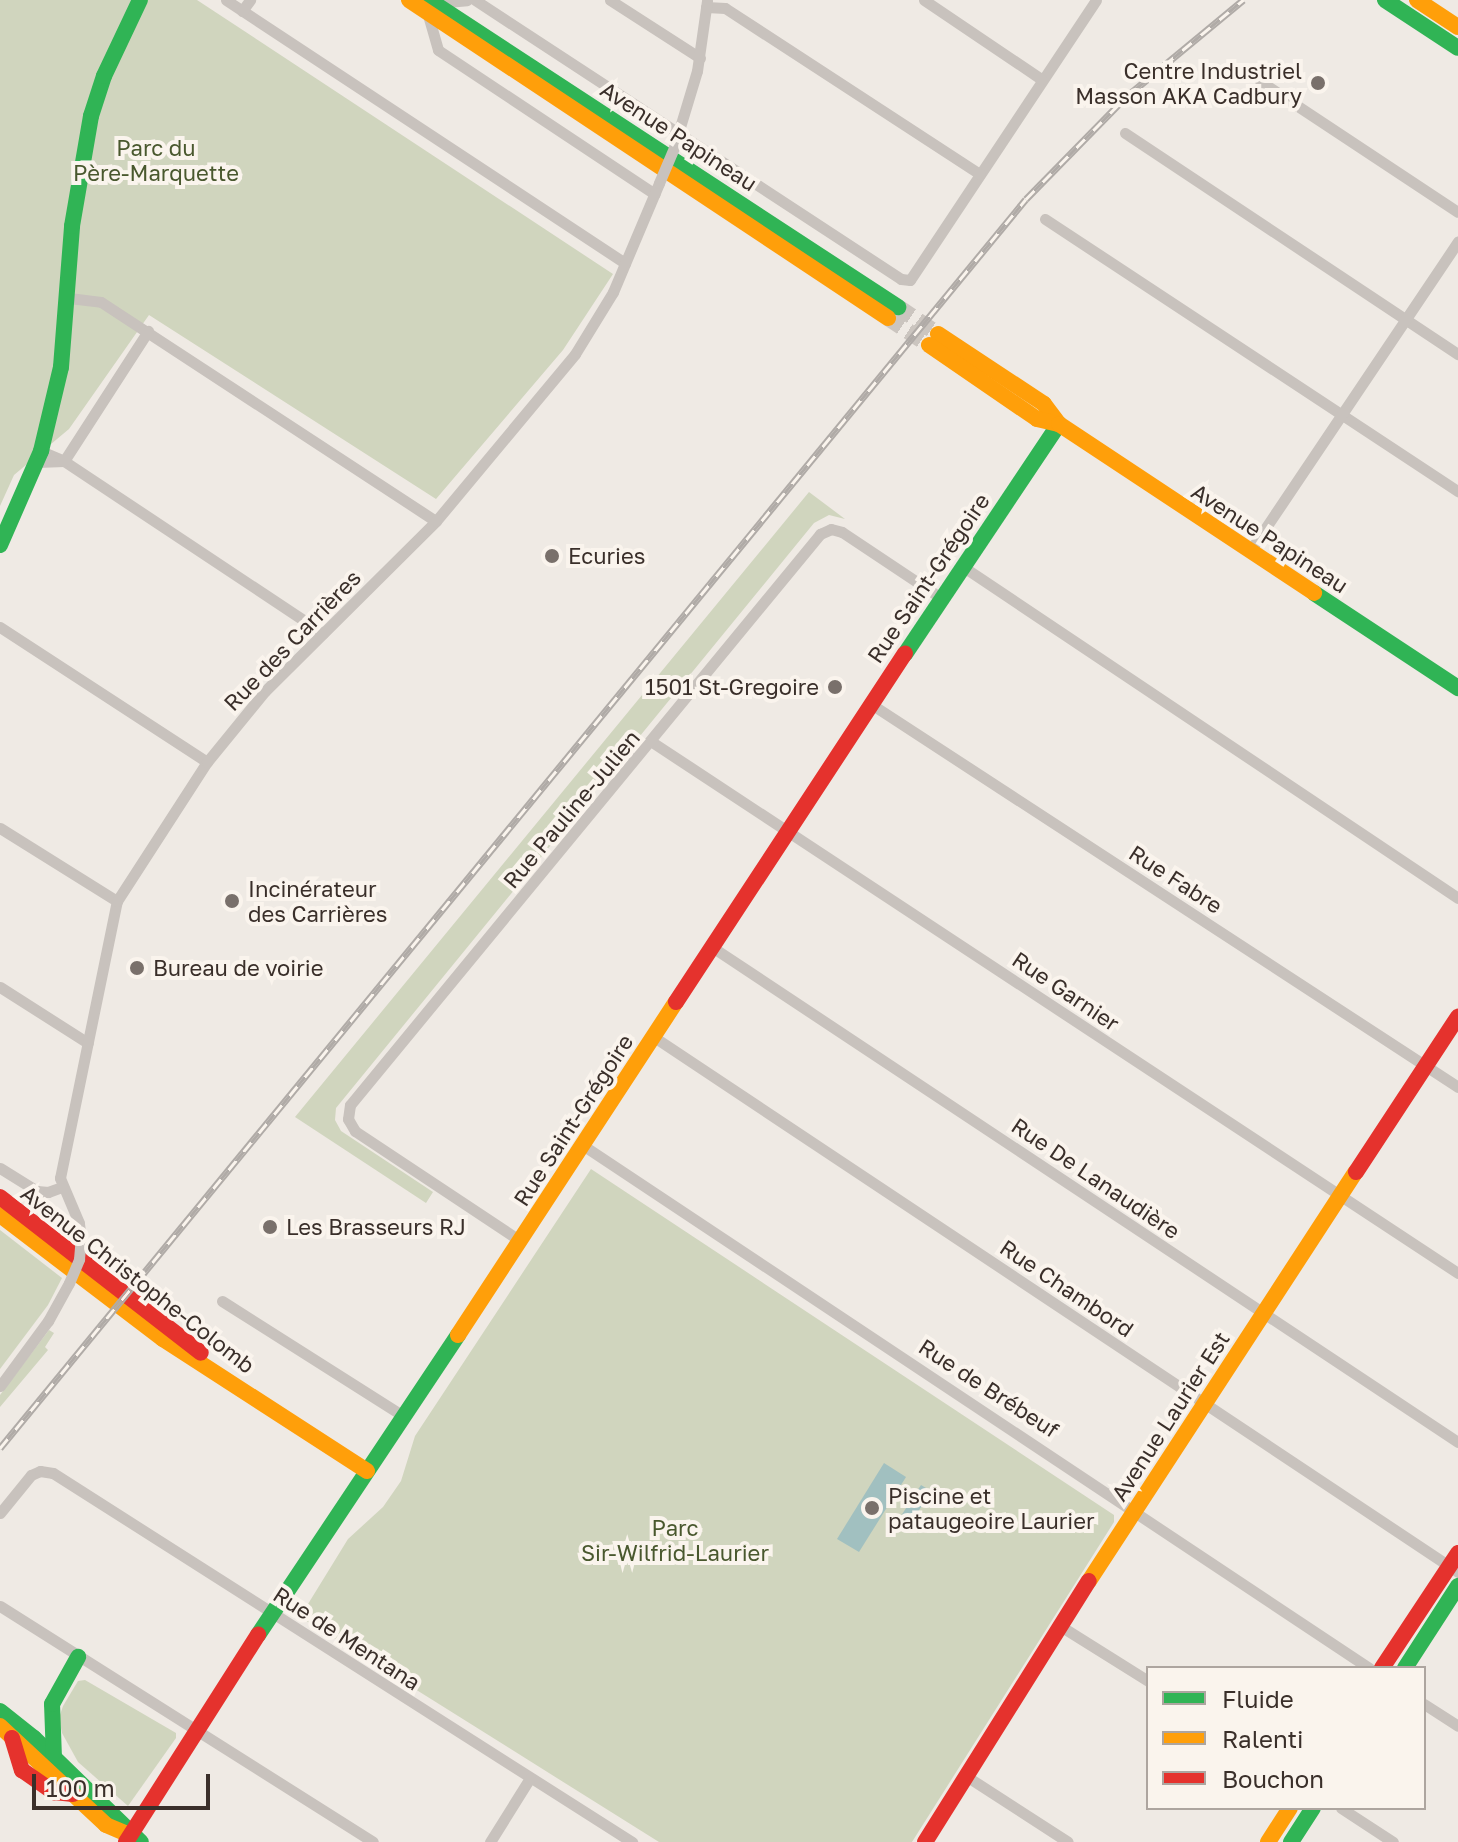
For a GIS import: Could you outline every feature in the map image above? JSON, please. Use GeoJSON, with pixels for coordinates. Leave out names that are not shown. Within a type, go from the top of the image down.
{"type":"FeatureCollection","features":[{"type":"Feature","properties":{"kind":"street"},"geometry":{"type":"LineString","coordinates":[[0,545],[39,457],[61,367],[69,298],[72,226],[91,116],[109,64],[140,0]]}},
{"type":"Feature","properties":{"kind":"street"},"geometry":{"type":"LineString","coordinates":[[226,0],[625,263]]}},
{"type":"Feature","properties":{"kind":"street"},"geometry":{"type":"LineString","coordinates":[[242,11],[250,0]]}},
{"type":"Feature","properties":{"kind":"street","name":"Avenue Papineau"},"geometry":{"type":"LineString","coordinates":[[409,0],[431,6],[893,312]]}},
{"type":"Feature","properties":{"kind":"street"},"geometry":{"type":"LineString","coordinates":[[467,0],[431,6],[438,50],[657,189]]}},
{"type":"Feature","properties":{"kind":"street","name":"Avenue Papineau"},"geometry":{"type":"LineString","coordinates":[[475,0],[901,279],[910,280],[980,174]]}},
{"type":"Feature","properties":{"kind":"street"},"geometry":{"type":"LineString","coordinates":[[610,0],[700,58]]}},
{"type":"Feature","properties":{"kind":"street"},"geometry":{"type":"LineString","coordinates":[[924,0],[1041,79]]}},
{"type":"Feature","properties":{"kind":"street"},"geometry":{"type":"LineString","coordinates":[[707,4],[725,8],[980,174],[1096,0]]}},
{"type":"Feature","properties":{"kind":"street"},"geometry":{"type":"LineString","coordinates":[[1385,0],[1458,48]]}},
{"type":"Feature","properties":{"kind":"street"},"geometry":{"type":"LineString","coordinates":[[1417,0],[1458,27]]}},
{"type":"Feature","properties":{"kind":"street","name":"Rue des Carrières"},"geometry":{"type":"LineString","coordinates":[[62,1187],[62,1164],[72,1132],[109,925],[117,901],[207,762],[265,691],[436,521],[575,354],[625,263],[674,147],[700,58],[707,4]]}},
{"type":"Feature","properties":{"kind":"street"},"geometry":{"type":"LineString","coordinates":[[1260,81],[1458,212]]}},
{"type":"Feature","properties":{"kind":"street"},"geometry":{"type":"LineString","coordinates":[[1125,133],[1458,354]]}},
{"type":"Feature","properties":{"kind":"street"},"geometry":{"type":"LineString","coordinates":[[1045,219],[1458,491]]}},
{"type":"Feature","properties":{"kind":"street"},"geometry":{"type":"LineString","coordinates":[[1250,551],[1458,241]]}},
{"type":"Feature","properties":{"kind":"street"},"geometry":{"type":"LineString","coordinates":[[69,298],[101,302],[436,521]]}},
{"type":"Feature","properties":{"kind":"street"},"geometry":{"type":"LineString","coordinates":[[64,461],[148,331]]}},
{"type":"Feature","properties":{"kind":"street","name":"Avenue Papineau"},"geometry":{"type":"LineString","coordinates":[[934,340],[1044,404],[1059,424],[1458,688]]}},
{"type":"Feature","properties":{"kind":"street","name":"Rue Saint-Grégoire"},"geometry":{"type":"LineString","coordinates":[[132,1840],[196,1730],[584,1146],[787,830],[1059,424]]}},
{"type":"Feature","properties":{"kind":"street"},"geometry":{"type":"LineString","coordinates":[[39,457],[64,461],[323,633]]}},
{"type":"Feature","properties":{"kind":"street","name":"Rue Pauline-Julien"},"geometry":{"type":"LineString","coordinates":[[519,1240],[355,1131],[348,1119],[350,1105],[652,742],[820,534],[831,529],[842,532],[941,598]]}},
{"type":"Feature","properties":{"kind":"street"},"geometry":{"type":"LineString","coordinates":[[962,566],[1458,898]]}},
{"type":"Feature","properties":{"kind":"street"},"geometry":{"type":"LineString","coordinates":[[0,627],[207,762]]}},
{"type":"Feature","properties":{"kind":"street","name":"Rue Fabre"},"geometry":{"type":"LineString","coordinates":[[871,704],[1458,1087]]}},
{"type":"Feature","properties":{"kind":"street","name":"Rue Garnier"},"geometry":{"type":"LineString","coordinates":[[652,742],[1458,1273]]}},
{"type":"Feature","properties":{"kind":"street"},"geometry":{"type":"LineString","coordinates":[[0,828],[117,901]]}},
{"type":"Feature","properties":{"kind":"street","name":"Rue De Lanaudière"},"geometry":{"type":"LineString","coordinates":[[712,947],[1458,1442]]}},
{"type":"Feature","properties":{"kind":"street"},"geometry":{"type":"LineString","coordinates":[[0,987],[88,1043]]}},
{"type":"Feature","properties":{"kind":"street","name":"Avenue Laurier Est"},"geometry":{"type":"LineString","coordinates":[[925,1842],[1134,1510],[1458,1017]]}},
{"type":"Feature","properties":{"kind":"street","name":"Rue Chambord"},"geometry":{"type":"LineString","coordinates":[[654,1037],[1205,1403],[1455,1563]]}},
{"type":"Feature","properties":{"kind":"street","name":"Rue de Brébeuf"},"geometry":{"type":"LineString","coordinates":[[584,1146],[1366,1666]]}},
{"type":"Feature","properties":{"kind":"street","name":"Avenue Christophe-Colomb"},"geometry":{"type":"LineString","coordinates":[[0,1168],[37,1191],[48,1192],[62,1187]]}},
{"type":"Feature","properties":{"kind":"street"},"geometry":{"type":"LineString","coordinates":[[0,1386],[48,1321],[79,1259],[81,1238],[75,1213],[62,1187]]}},
{"type":"Feature","properties":{"kind":"street","name":"Avenue Christophe-Colomb"},"geometry":{"type":"LineString","coordinates":[[0,1197],[173,1329],[249,1395]]}},
{"type":"Feature","properties":{"kind":"street","name":"Avenue Christophe-Colomb"},"geometry":{"type":"LineString","coordinates":[[0,1215],[163,1339],[367,1471]]}},
{"type":"Feature","properties":{"kind":"street"},"geometry":{"type":"LineString","coordinates":[[222,1301],[403,1416]]}},
{"type":"Feature","properties":{"kind":"street","name":"Rue de Mentana"},"geometry":{"type":"LineString","coordinates":[[0,1513],[31,1475],[40,1471],[56,1475],[632,1842]]}},
{"type":"Feature","properties":{"kind":"street"},"geometry":{"type":"LineString","coordinates":[[1383,1666],[1455,1563]]}},
{"type":"Feature","properties":{"kind":"street"},"geometry":{"type":"LineString","coordinates":[[1406,1666],[1458,1586]]}},
{"type":"Feature","properties":{"kind":"street"},"geometry":{"type":"LineString","coordinates":[[0,1606],[373,1842]]}},
{"type":"Feature","properties":{"kind":"street"},"geometry":{"type":"LineString","coordinates":[[1062,1627],[1146,1680]]}},
{"type":"Feature","properties":{"kind":"street"},"geometry":{"type":"LineString","coordinates":[[54,1758],[50,1721],[52,1704],[78,1657]]}},
{"type":"Feature","properties":{"kind":"street"},"geometry":{"type":"LineString","coordinates":[[1426,1705],[1458,1726]]}},
{"type":"Feature","properties":{"kind":"street"},"geometry":{"type":"LineString","coordinates":[[0,1711],[122,1822],[132,1840]]}},
{"type":"Feature","properties":{"kind":"street"},"geometry":{"type":"LineString","coordinates":[[6,1731],[22,1770],[54,1792],[73,1794],[116,1832],[132,1840]]}},
{"type":"Feature","properties":{"kind":"street"},"geometry":{"type":"LineString","coordinates":[[966,1776],[1068,1842]]}},
{"type":"Feature","properties":{"kind":"street"},"geometry":{"type":"LineString","coordinates":[[490,1842],[530,1778]]}},
{"type":"Feature","properties":{"kind":"street"},"geometry":{"type":"LineString","coordinates":[[1268,1842],[1289,1810]]}},
{"type":"Feature","properties":{"kind":"street"},"geometry":{"type":"LineString","coordinates":[[1291,1842],[1312,1810]]}},
{"type":"Feature","properties":{"kind":"street"},"geometry":{"type":"LineString","coordinates":[[1344,1810],[1393,1842]]}},
{"type":"Feature","properties":{"kind":"green space","name":"Parc du Père-Marquette"},"geometry":{"type":"Polygon","coordinates":[[[0,0],[197,0],[613,274],[563,350],[436,499],[149,315],[69,429],[14,475],[0,506],[0,0]]]}},
{"type":"Feature","properties":{"kind":"green space"},"geometry":{"type":"Polygon","coordinates":[[[809,492],[845,519],[829,515],[814,523],[336,1108],[335,1120],[341,1131],[433,1192],[426,1203],[295,1117],[809,492]]]}},
{"type":"Feature","properties":{"kind":"green space","name":"Parc Sir-Wilfrid-Laurier"},"geometry":{"type":"Polygon","coordinates":[[[591,1169],[1114,1515],[1114,1522],[912,1842],[659,1842],[300,1617],[348,1539],[383,1507],[401,1481],[415,1436],[591,1169]]]}},
{"type":"Feature","properties":{"kind":"green space"},"geometry":{"type":"Polygon","coordinates":[[[0,1230],[62,1278],[48,1305],[0,1369],[0,1230]]]}},
{"type":"Feature","properties":{"kind":"green space"},"geometry":{"type":"Polygon","coordinates":[[[49,1330],[54,1333],[45,1347],[48,1350],[0,1407],[0,1395],[49,1330]]]}},
{"type":"Feature","properties":{"kind":"green space"},"geometry":{"type":"Polygon","coordinates":[[[85,1680],[176,1733],[176,1738],[128,1806],[78,1762],[62,1733],[59,1718],[63,1706],[78,1681],[85,1680]]]}},
{"type":"Feature","properties":{"kind":"water","name":"Piscine et pataugeoire Laurier"},"geometry":{"type":"Polygon","coordinates":[[[884,1463],[906,1477],[859,1552],[837,1539],[884,1463]]]}},
{"type":"Feature","properties":{"kind":"water"},"geometry":{"type":"Polygon","coordinates":[[[921,1485],[931,1491],[908,1528],[897,1522],[921,1485]]]}},
{"type":"Feature","properties":{"kind":"tunnel"},"geometry":{"type":"LineString","coordinates":[[898,307],[938,334]]}},
{"type":"Feature","properties":{"kind":"tunnel"},"geometry":{"type":"LineString","coordinates":[[888,318],[929,345]]}},
{"type":"Feature","properties":{"kind":"railway"},"geometry":{"type":"LineString","coordinates":[[0,1448],[1026,199],[1127,96],[1243,0]]}},
{"type":"Feature","properties":{"kind":"traffic: fast"},"geometry":{"type":"LineString","coordinates":[[0,545],[41,451],[61,367],[72,226],[91,116],[104,76],[140,0]]}},
{"type":"Feature","properties":{"kind":"traffic: fast"},"geometry":{"type":"LineString","coordinates":[[429,0],[898,307]]}},
{"type":"Feature","properties":{"kind":"traffic: fast"},"geometry":{"type":"LineString","coordinates":[[1385,0],[1458,48]]}},
{"type":"Feature","properties":{"kind":"traffic: fast"},"geometry":{"type":"LineString","coordinates":[[905,654],[1059,424]]}},
{"type":"Feature","properties":{"kind":"traffic: fast"},"geometry":{"type":"LineString","coordinates":[[1314,593],[1458,688]]}},
{"type":"Feature","properties":{"kind":"traffic: fast"},"geometry":{"type":"LineString","coordinates":[[258,1635],[458,1335]]}},
{"type":"Feature","properties":{"kind":"traffic: fast"},"geometry":{"type":"LineString","coordinates":[[1406,1666],[1458,1586]]}},
{"type":"Feature","properties":{"kind":"traffic: fast"},"geometry":{"type":"LineString","coordinates":[[54,1758],[52,1704],[78,1657]]}},
{"type":"Feature","properties":{"kind":"traffic: fast"},"geometry":{"type":"LineString","coordinates":[[0,1711],[34,1738],[141,1842]]}},
{"type":"Feature","properties":{"kind":"traffic: fast"},"geometry":{"type":"LineString","coordinates":[[1291,1842],[1312,1810]]}},
{"type":"Feature","properties":{"kind":"traffic: slow"},"geometry":{"type":"LineString","coordinates":[[409,0],[888,318]]}},
{"type":"Feature","properties":{"kind":"traffic: slow"},"geometry":{"type":"LineString","coordinates":[[1417,0],[1458,27]]}},
{"type":"Feature","properties":{"kind":"traffic: slow"},"geometry":{"type":"LineString","coordinates":[[938,334],[1044,404],[1059,424]]}},
{"type":"Feature","properties":{"kind":"traffic: slow"},"geometry":{"type":"LineString","coordinates":[[929,345],[1037,419],[1059,424],[1314,593]]}},
{"type":"Feature","properties":{"kind":"traffic: slow"},"geometry":{"type":"LineString","coordinates":[[458,1335],[676,1002]]}},
{"type":"Feature","properties":{"kind":"traffic: slow"},"geometry":{"type":"LineString","coordinates":[[1089,1581],[1356,1172]]}},
{"type":"Feature","properties":{"kind":"traffic: slow"},"geometry":{"type":"LineString","coordinates":[[0,1215],[163,1339],[367,1471]]}},
{"type":"Feature","properties":{"kind":"traffic: slow"},"geometry":{"type":"LineString","coordinates":[[0,1726],[106,1825],[130,1835]]}},
{"type":"Feature","properties":{"kind":"traffic: slow"},"geometry":{"type":"LineString","coordinates":[[1268,1842],[1289,1810]]}},
{"type":"Feature","properties":{"kind":"traffic: jam"},"geometry":{"type":"LineString","coordinates":[[676,1002],[905,654]]}},
{"type":"Feature","properties":{"kind":"traffic: jam"},"geometry":{"type":"LineString","coordinates":[[1356,1172],[1458,1017]]}},
{"type":"Feature","properties":{"kind":"traffic: jam"},"geometry":{"type":"LineString","coordinates":[[0,1197],[201,1353]]}},
{"type":"Feature","properties":{"kind":"traffic: jam"},"geometry":{"type":"LineString","coordinates":[[1383,1666],[1458,1553]]}},
{"type":"Feature","properties":{"kind":"traffic: jam"},"geometry":{"type":"LineString","coordinates":[[925,1842],[1089,1581]]}},
{"type":"Feature","properties":{"kind":"traffic: jam"},"geometry":{"type":"LineString","coordinates":[[126,1842],[258,1635]]}},
{"type":"Feature","properties":{"kind":"traffic: jam"},"geometry":{"type":"LineString","coordinates":[[12,1738],[22,1770],[54,1792],[73,1794]]}},
{"type":"Feature","properties":{"kind":"place","name":"Centre Industriel Masson AKA Cadbury"},"geometry":{"type":"Point","coordinates":[1318,83]}},
{"type":"Feature","properties":{"kind":"place","name":"Ecuries"},"geometry":{"type":"Point","coordinates":[552,556]}},
{"type":"Feature","properties":{"kind":"place","name":"1501 St-Gregoire"},"geometry":{"type":"Point","coordinates":[835,687]}},
{"type":"Feature","properties":{"kind":"place","name":"Incinérateur des Carrières"},"geometry":{"type":"Point","coordinates":[232,901]}},
{"type":"Feature","properties":{"kind":"place","name":"Bureau de voirie"},"geometry":{"type":"Point","coordinates":[137,968]}},
{"type":"Feature","properties":{"kind":"place","name":"Les Brasseurs RJ"},"geometry":{"type":"Point","coordinates":[270,1227]}},
{"type":"Feature","properties":{"kind":"place","name":"Piscine et pataugeoire Laurier"},"geometry":{"type":"Point","coordinates":[872,1508]}}]}
